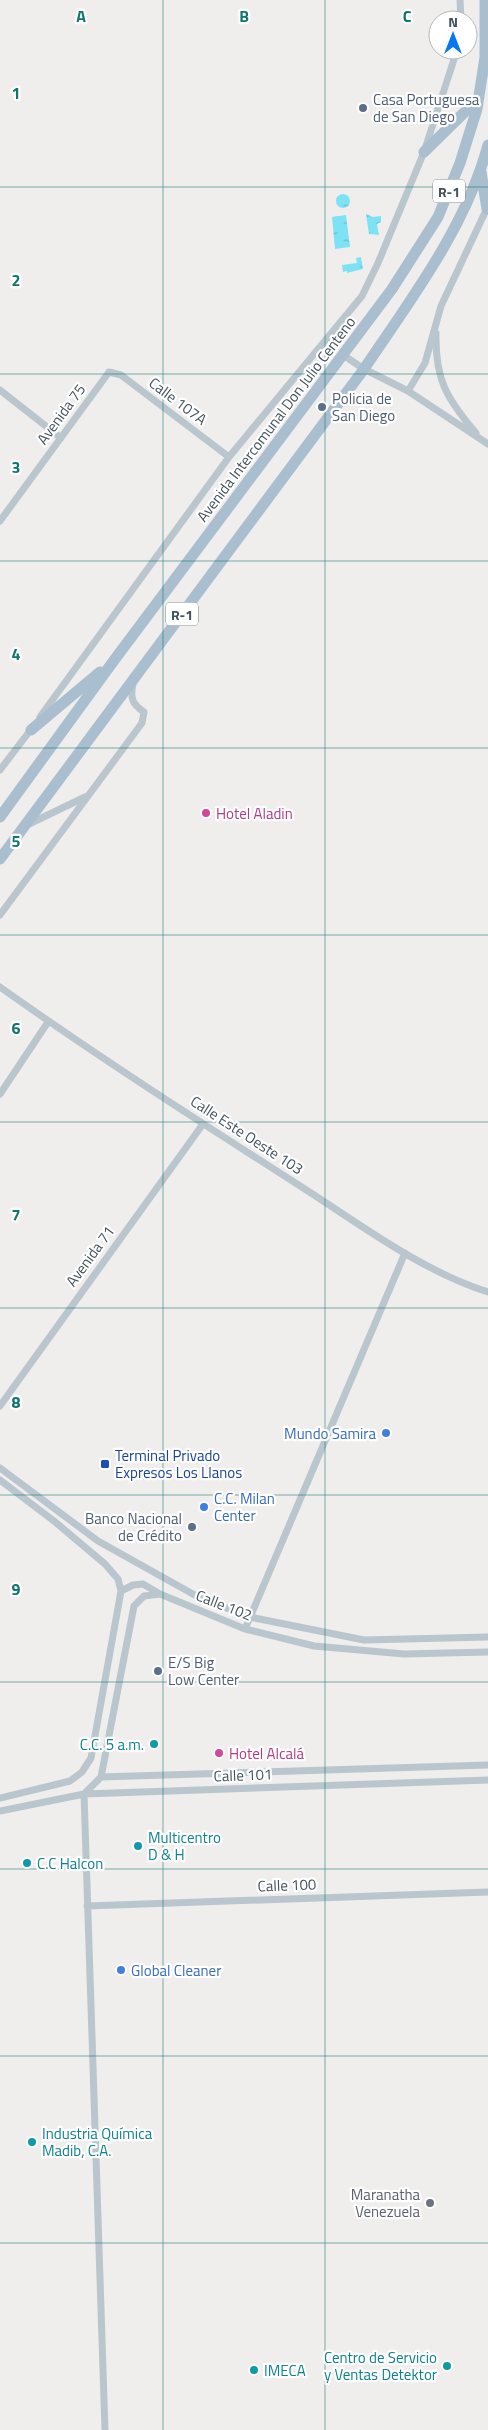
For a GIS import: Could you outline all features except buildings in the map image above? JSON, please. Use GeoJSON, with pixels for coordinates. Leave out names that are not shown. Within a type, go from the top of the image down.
{"type":"FeatureCollection","features":[{"type":"Feature","properties":{"kind":"main road","name":"Avenida Intercomunal Don Julio Centeno"},"geometry":{"type":"LineString","coordinates":[[0,817],[392,289],[438,217],[460,163],[478,99],[484,56],[485,0]]}},
{"type":"Feature","properties":{"kind":"main road"},"geometry":{"type":"LineString","coordinates":[[424,152],[478,99]]}},
{"type":"Feature","properties":{"kind":"main road","name":"R-1"},"geometry":{"type":"LineString","coordinates":[[0,859],[364,369],[411,299],[457,222],[481,172],[488,146]]}},
{"type":"Feature","properties":{"kind":"main road"},"geometry":{"type":"LineString","coordinates":[[481,172],[487,208]]}},
{"type":"Feature","properties":{"kind":"main road"},"geometry":{"type":"LineString","coordinates":[[31,730],[115,660]]}},
{"type":"Feature","properties":{"kind":"street","name":"Avenida Intercomunal Don Julio Centeno"},"geometry":{"type":"LineString","coordinates":[[0,770],[229,457],[362,296],[378,263],[424,152],[454,60]]}},
{"type":"Feature","properties":{"kind":"street"},"geometry":{"type":"LineString","coordinates":[[408,391],[424,363],[441,306],[487,208]]}},
{"type":"Feature","properties":{"kind":"street"},"geometry":{"type":"LineString","coordinates":[[436,322],[438,372],[446,392],[459,413],[485,442]]}},
{"type":"Feature","properties":{"kind":"street"},"geometry":{"type":"LineString","coordinates":[[343,355],[364,369],[408,391],[485,442]]}},
{"type":"Feature","properties":{"kind":"street","name":"Calle 107A"},"geometry":{"type":"LineString","coordinates":[[109,372],[121,375],[229,457]]}},
{"type":"Feature","properties":{"kind":"street","name":"Avenida 75"},"geometry":{"type":"LineString","coordinates":[[0,521],[109,372]]}},
{"type":"Feature","properties":{"kind":"street"},"geometry":{"type":"LineString","coordinates":[[0,390],[61,438]]}},
{"type":"Feature","properties":{"kind":"street"},"geometry":{"type":"LineString","coordinates":[[0,915],[144,718],[144,712],[135,706],[131,700],[134,679]]}},
{"type":"Feature","properties":{"kind":"street"},"geometry":{"type":"LineString","coordinates":[[25,826],[88,796]]}},
{"type":"Feature","properties":{"kind":"street","name":"Calle Este Oeste 103"},"geometry":{"type":"LineString","coordinates":[[0,987],[48,1022],[203,1124],[405,1253],[472,1287],[488,1292]]}},
{"type":"Feature","properties":{"kind":"street"},"geometry":{"type":"LineString","coordinates":[[0,1094],[48,1022]]}},
{"type":"Feature","properties":{"kind":"street","name":"Avenida 71"},"geometry":{"type":"LineString","coordinates":[[0,1406],[203,1124]]}},
{"type":"Feature","properties":{"kind":"street"},"geometry":{"type":"LineString","coordinates":[[245,1629],[405,1253]]}},
{"type":"Feature","properties":{"kind":"street","name":"Calle 102"},"geometry":{"type":"LineString","coordinates":[[0,1468],[98,1541],[200,1598],[250,1617],[364,1640],[488,1637]]}},
{"type":"Feature","properties":{"kind":"street"},"geometry":{"type":"LineString","coordinates":[[0,1480],[54,1521],[105,1564],[118,1579],[121,1591],[91,1758],[82,1772],[63,1784],[0,1798]]}},
{"type":"Feature","properties":{"kind":"street","name":"Calle 102"},"geometry":{"type":"LineString","coordinates":[[121,1591],[133,1585],[143,1584],[160,1594],[245,1629],[314,1646],[404,1654],[488,1652]]}},
{"type":"Feature","properties":{"kind":"street"},"geometry":{"type":"LineString","coordinates":[[105,2430],[84,1794],[101,1777],[134,1606],[144,1596],[160,1594]]}},
{"type":"Feature","properties":{"kind":"street"},"geometry":{"type":"LineString","coordinates":[[102,1699],[114,1713]]}},
{"type":"Feature","properties":{"kind":"street","name":"Calle 101"},"geometry":{"type":"LineString","coordinates":[[101,1777],[488,1765]]}},
{"type":"Feature","properties":{"kind":"street"},"geometry":{"type":"LineString","coordinates":[[398,1768],[399,1783]]}},
{"type":"Feature","properties":{"kind":"street"},"geometry":{"type":"LineString","coordinates":[[180,1776],[180,1791]]}},
{"type":"Feature","properties":{"kind":"street","name":"Calle 101"},"geometry":{"type":"LineString","coordinates":[[0,1811],[84,1794],[488,1780]]}},
{"type":"Feature","properties":{"kind":"street"},"geometry":{"type":"LineString","coordinates":[[28,1792],[32,1805]]}},
{"type":"Feature","properties":{"kind":"street","name":"Calle 100"},"geometry":{"type":"LineString","coordinates":[[87,1906],[488,1892]]}},
{"type":"Feature","properties":{"kind":"water"},"geometry":{"type":"Polygon","coordinates":[[[343,194],[348,196],[350,201],[348,206],[343,208],[338,206],[336,201],[338,196],[343,194]]]}},
{"type":"Feature","properties":{"kind":"water"},"geometry":{"type":"Polygon","coordinates":[[[366,214],[373,217],[381,216],[381,222],[377,224],[379,235],[369,234],[366,214]]]}},
{"type":"Feature","properties":{"kind":"water"},"geometry":{"type":"Polygon","coordinates":[[[346,215],[350,247],[335,249],[332,217],[346,215]]]}},
{"type":"Feature","properties":{"kind":"water"},"geometry":{"type":"Polygon","coordinates":[[[361,257],[363,269],[347,273],[347,271],[343,272],[342,265],[357,263],[356,258],[361,257]]]}},
{"type":"Feature","properties":{"kind":"place","name":"Casa Portuguesa de San Diego"},"geometry":{"type":"Point","coordinates":[363,108]}},
{"type":"Feature","properties":{"kind":"place","name":"Policia de San Diego"},"geometry":{"type":"Point","coordinates":[322,407]}},
{"type":"Feature","properties":{"kind":"place","name":"Hotel Aladin"},"geometry":{"type":"Point","coordinates":[206,813]}},
{"type":"Feature","properties":{"kind":"place","name":"Mundo Samira"},"geometry":{"type":"Point","coordinates":[386,1433]}},
{"type":"Feature","properties":{"kind":"place","name":"Terminal Privado Expresos Los Llanos"},"geometry":{"type":"Point","coordinates":[105,1464]}},
{"type":"Feature","properties":{"kind":"place","name":"C.C. Milan Center"},"geometry":{"type":"Point","coordinates":[204,1507]}},
{"type":"Feature","properties":{"kind":"place","name":"Banco Nacional de Crédito"},"geometry":{"type":"Point","coordinates":[192,1527]}},
{"type":"Feature","properties":{"kind":"place","name":"E/S Big Low Center"},"geometry":{"type":"Point","coordinates":[158,1671]}},
{"type":"Feature","properties":{"kind":"place","name":"C.C. 5 a.m."},"geometry":{"type":"Point","coordinates":[154,1744]}},
{"type":"Feature","properties":{"kind":"place","name":"Hotel Alcalá"},"geometry":{"type":"Point","coordinates":[219,1753]}},
{"type":"Feature","properties":{"kind":"place","name":"Multicentro D & H"},"geometry":{"type":"Point","coordinates":[138,1846]}},
{"type":"Feature","properties":{"kind":"place","name":"C.C Halcon"},"geometry":{"type":"Point","coordinates":[27,1863]}},
{"type":"Feature","properties":{"kind":"place","name":"Global Cleaner"},"geometry":{"type":"Point","coordinates":[121,1970]}},
{"type":"Feature","properties":{"kind":"place","name":"Industria Química Madib, C.A."},"geometry":{"type":"Point","coordinates":[32,2142]}},
{"type":"Feature","properties":{"kind":"place","name":"Maranatha Venezuela"},"geometry":{"type":"Point","coordinates":[430,2203]}},
{"type":"Feature","properties":{"kind":"place","name":"Centro de Servicio y Ventas Detektor"},"geometry":{"type":"Point","coordinates":[447,2366]}},
{"type":"Feature","properties":{"kind":"place","name":"IMECA"},"geometry":{"type":"Point","coordinates":[254,2370]}}]}
